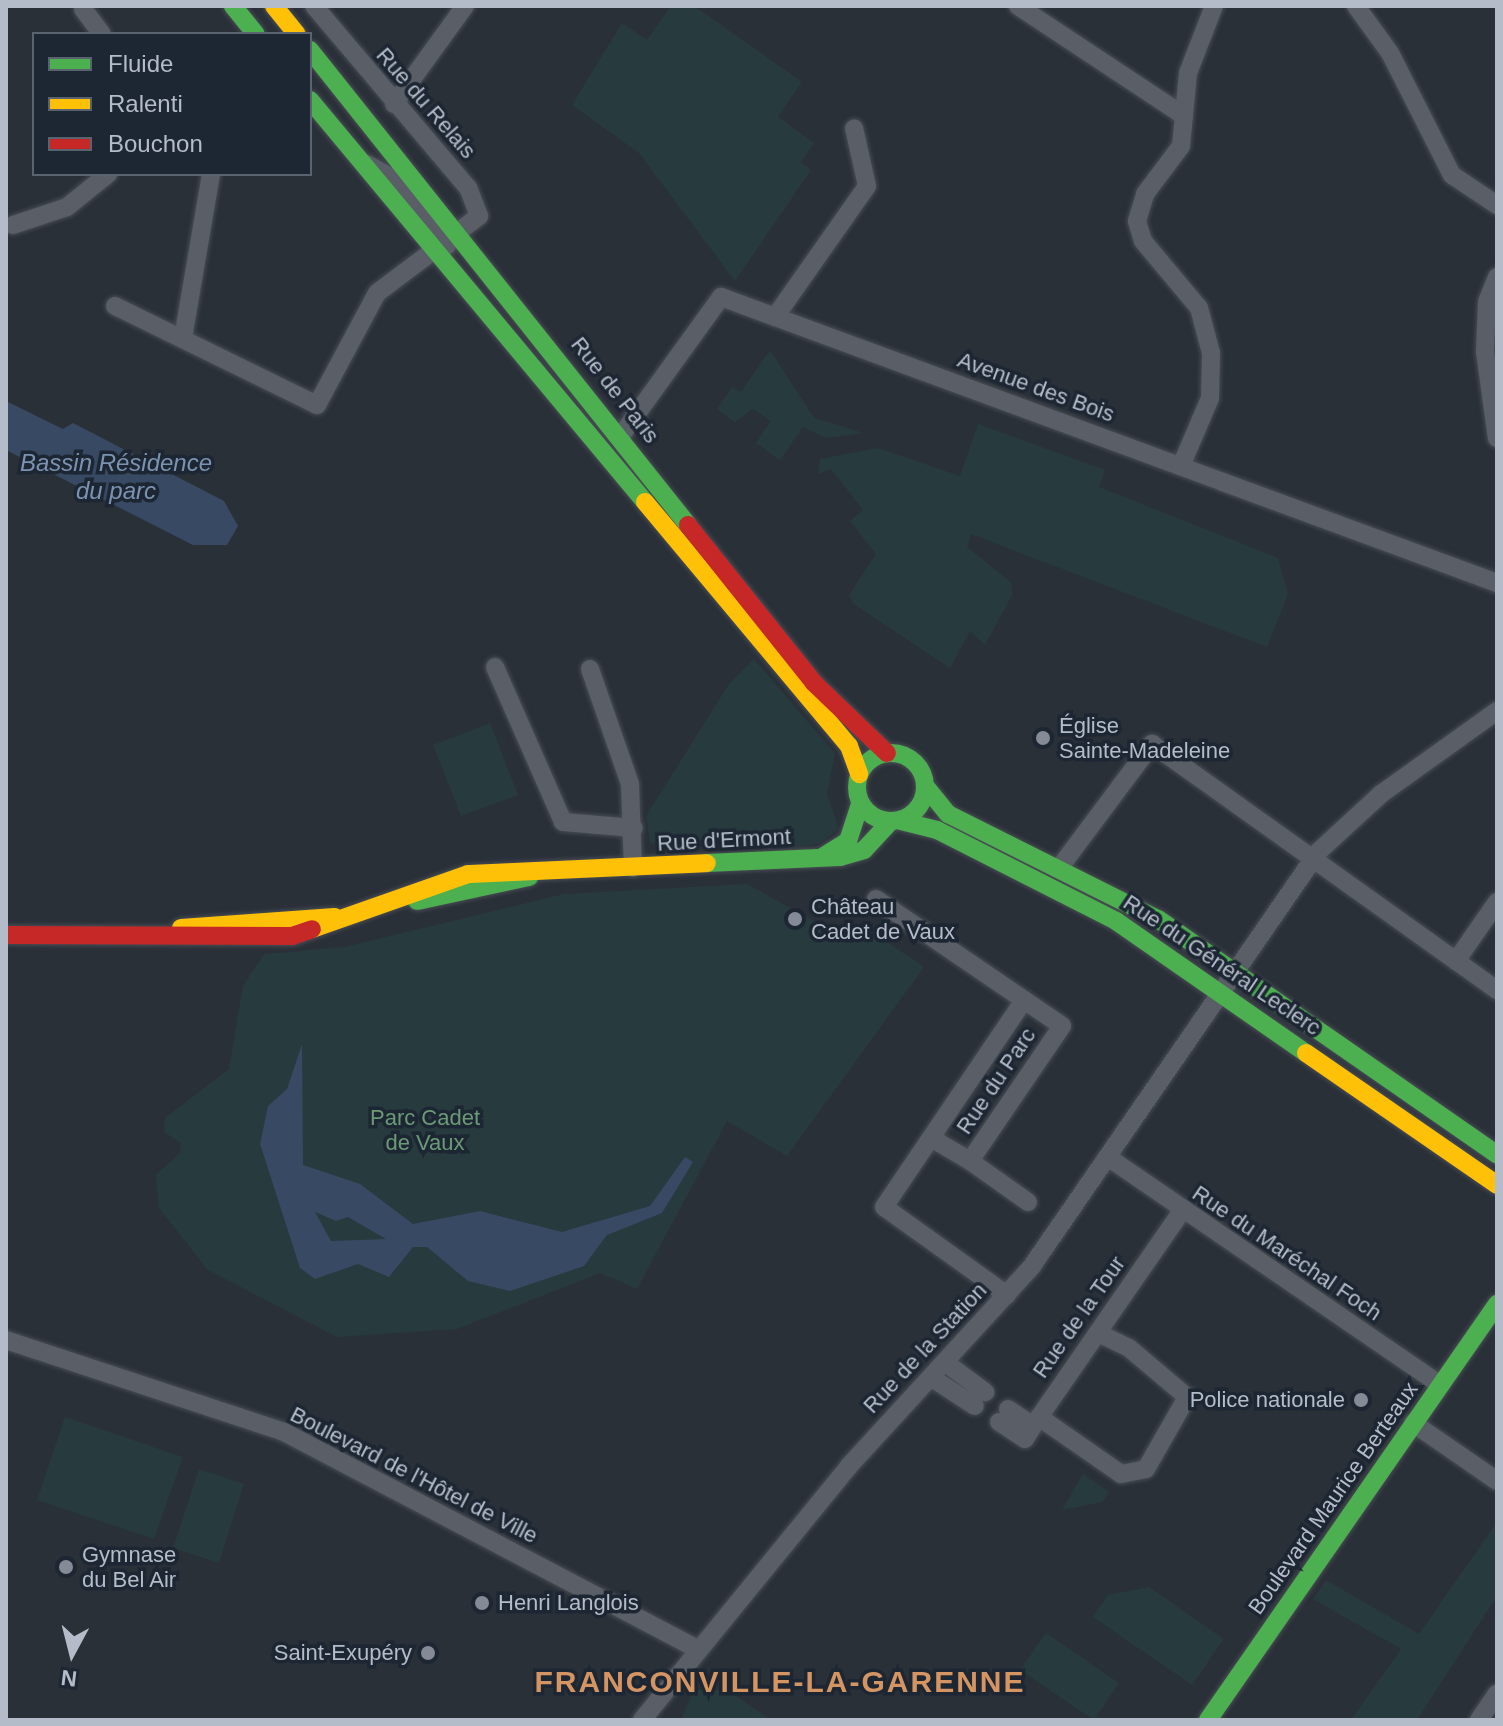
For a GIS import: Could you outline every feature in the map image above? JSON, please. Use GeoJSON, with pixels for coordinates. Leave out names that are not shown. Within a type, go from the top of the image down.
{"type":"FeatureCollection","features":[{"type":"Feature","properties":{"kind":"main road"},"geometry":{"type":"LineString","coordinates":[[233,6],[254,32]]}},
{"type":"Feature","properties":{"kind":"main road"},"geometry":{"type":"LineString","coordinates":[[274,6],[295,32]]}},
{"type":"Feature","properties":{"kind":"main road","name":"Rue de Paris"},"geometry":{"type":"LineString","coordinates":[[312,53],[448,243],[849,746],[859,774]]}},
{"type":"Feature","properties":{"kind":"main road","name":"Rue de Paris"},"geometry":{"type":"LineString","coordinates":[[312,102],[358,158],[448,243],[557,355],[828,700],[887,753]]}},
{"type":"Feature","properties":{"kind":"main road"},"geometry":{"type":"LineString","coordinates":[[816,859],[848,841],[860,804],[859,774],[887,753],[912,760],[926,787],[919,808],[896,821],[860,804]]}},
{"type":"Feature","properties":{"kind":"main road","name":"Rue du Général Leclerc"},"geometry":{"type":"LineString","coordinates":[[926,787],[948,814],[1060,867],[1158,919],[1497,1155]]}},
{"type":"Feature","properties":{"kind":"main road","name":"Rue du Général Leclerc"},"geometry":{"type":"LineString","coordinates":[[896,821],[937,830],[1075,898],[1224,994],[1497,1185]]}},
{"type":"Feature","properties":{"kind":"main road","name":"Rue d'Ermont"},"geometry":{"type":"LineString","coordinates":[[6,935],[163,933],[223,921],[350,917],[404,902],[468,874],[547,873],[816,859],[864,850],[896,821]]}},
{"type":"Feature","properties":{"kind":"main road","name":"Boulevard Maurice Berteaux"},"geometry":{"type":"LineString","coordinates":[[1208,1720],[1497,1304]]}},
{"type":"Feature","properties":{"kind":"street","name":"Rue du Relais"},"geometry":{"type":"LineString","coordinates":[[314,6],[475,198],[479,216],[448,243]]}},
{"type":"Feature","properties":{"kind":"street"},"geometry":{"type":"LineString","coordinates":[[394,104],[465,6]]}},
{"type":"Feature","properties":{"kind":"street"},"geometry":{"type":"LineString","coordinates":[[1018,6],[1184,116]]}},
{"type":"Feature","properties":{"kind":"street"},"geometry":{"type":"LineString","coordinates":[[1181,466],[1210,398],[1211,353],[1199,308],[1143,241],[1137,221],[1145,194],[1181,146],[1188,73],[1214,6]]}},
{"type":"Feature","properties":{"kind":"street"},"geometry":{"type":"LineString","coordinates":[[1356,6],[1390,53],[1452,175],[1497,205]]}},
{"type":"Feature","properties":{"kind":"street"},"geometry":{"type":"LineString","coordinates":[[83,9],[100,32]]}},
{"type":"Feature","properties":{"kind":"street"},"geometry":{"type":"LineString","coordinates":[[775,317],[867,186],[854,128]]}},
{"type":"Feature","properties":{"kind":"street"},"geometry":{"type":"LineString","coordinates":[[13,225],[67,207],[106,176]]}},
{"type":"Feature","properties":{"kind":"street"},"geometry":{"type":"LineString","coordinates":[[183,338],[211,176]]}},
{"type":"Feature","properties":{"kind":"street"},"geometry":{"type":"LineString","coordinates":[[115,306],[317,405],[377,293],[448,243]]}},
{"type":"Feature","properties":{"kind":"street"},"geometry":{"type":"LineString","coordinates":[[1497,277],[1487,302],[1485,352],[1497,438]]}},
{"type":"Feature","properties":{"kind":"street","name":"Avenue des Bois"},"geometry":{"type":"LineString","coordinates":[[620,437],[721,297],[1497,583]]}},
{"type":"Feature","properties":{"kind":"street"},"geometry":{"type":"LineString","coordinates":[[495,667],[563,822],[634,828]]}},
{"type":"Feature","properties":{"kind":"street"},"geometry":{"type":"LineString","coordinates":[[590,669],[630,784],[634,828],[633,868]]}},
{"type":"Feature","properties":{"kind":"street","name":"Rue de la Station"},"geometry":{"type":"LineString","coordinates":[[642,1720],[849,1466],[1007,1295],[1109,1158],[1312,861],[1381,794],[1497,711]]}},
{"type":"Feature","properties":{"kind":"street"},"geometry":{"type":"LineString","coordinates":[[1060,867],[1152,744],[1497,990]]}},
{"type":"Feature","properties":{"kind":"street","name":"Rue du Parc"},"geometry":{"type":"LineString","coordinates":[[876,899],[1062,1026],[970,1161]]}},
{"type":"Feature","properties":{"kind":"street"},"geometry":{"type":"LineString","coordinates":[[1456,961],[1497,902]]}},
{"type":"Feature","properties":{"kind":"street","name":"Rue du Parc"},"geometry":{"type":"LineString","coordinates":[[1007,1295],[884,1207],[1024,1000]]}},
{"type":"Feature","properties":{"kind":"street","name":"Rue du Parc"},"geometry":{"type":"LineString","coordinates":[[931,1138],[1028,1202]]}},
{"type":"Feature","properties":{"kind":"street","name":"Rue du Maréchal Foch"},"geometry":{"type":"LineString","coordinates":[[1109,1158],[1182,1211],[1440,1385]]}},
{"type":"Feature","properties":{"kind":"street","name":"Rue de la Tour"},"geometry":{"type":"LineString","coordinates":[[1036,1422],[1182,1211]]}},
{"type":"Feature","properties":{"kind":"street"},"geometry":{"type":"LineString","coordinates":[[1004,1415],[1036,1422],[1121,1474],[1146,1469],[1187,1397],[1151,1364],[1098,1333]]}},
{"type":"Feature","properties":{"kind":"street","name":"Boulevard de l'Hôtel de Ville"},"geometry":{"type":"LineString","coordinates":[[6,1340],[297,1439],[698,1649]]}},
{"type":"Feature","properties":{"kind":"street"},"geometry":{"type":"LineString","coordinates":[[932,1378],[980,1399],[946,1363]]}},
{"type":"Feature","properties":{"kind":"street"},"geometry":{"type":"LineString","coordinates":[[1413,1423],[1497,1481]]}},
{"type":"Feature","properties":{"kind":"street"},"geometry":{"type":"LineString","coordinates":[[1479,1720],[1497,1693]]}},
{"type":"Feature","properties":{"kind":"green space"},"geometry":{"type":"Polygon","coordinates":[[[671,6],[694,6],[802,82],[778,117],[814,143],[801,162],[811,170],[735,281],[639,153],[572,105],[622,23],[647,40],[671,6]]]}},
{"type":"Feature","properties":{"kind":"green space"},"geometry":{"type":"Polygon","coordinates":[[[770,350],[814,418],[864,433],[826,438],[803,427],[780,460],[756,443],[771,421],[753,409],[735,422],[717,409],[732,387],[741,392],[770,350]]]}},
{"type":"Feature","properties":{"kind":"green space"},"geometry":{"type":"Polygon","coordinates":[[[978,424],[1105,470],[1099,487],[1278,558],[1288,594],[1267,647],[971,534],[967,547],[1011,582],[1012,595],[985,645],[970,631],[950,668],[855,605],[849,595],[876,554],[850,521],[863,510],[831,469],[818,474],[820,459],[878,448],[960,476],[978,424]]]}},
{"type":"Feature","properties":{"kind":"green space"},"geometry":{"type":"Polygon","coordinates":[[[754,659],[835,753],[827,794],[839,829],[820,843],[789,848],[784,835],[650,843],[646,816],[729,684],[754,659]]]}},
{"type":"Feature","properties":{"kind":"green space"},"geometry":{"type":"Polygon","coordinates":[[[490,723],[518,795],[461,816],[433,745],[490,723]]]}},
{"type":"Feature","properties":{"kind":"green space","name":"Parc Cadet de Vaux"},"geometry":{"type":"Polygon","coordinates":[[[747,884],[847,939],[858,922],[924,967],[787,1156],[727,1121],[637,1289],[600,1273],[457,1329],[337,1337],[208,1270],[159,1208],[156,1175],[180,1153],[181,1143],[164,1132],[165,1118],[229,1069],[243,986],[264,954],[345,947],[564,894],[747,884]]]}},
{"type":"Feature","properties":{"kind":"green space"},"geometry":{"type":"Polygon","coordinates":[[[65,1417],[183,1457],[154,1539],[37,1500],[65,1417]]]}},
{"type":"Feature","properties":{"kind":"green space"},"geometry":{"type":"Polygon","coordinates":[[[199,1469],[244,1484],[219,1563],[173,1548],[199,1469]]]}},
{"type":"Feature","properties":{"kind":"green space"},"geometry":{"type":"Polygon","coordinates":[[[1083,1474],[1109,1492],[1102,1502],[1062,1510],[1083,1474]]]}},
{"type":"Feature","properties":{"kind":"green space"},"geometry":{"type":"Polygon","coordinates":[[[1497,1522],[1497,1596],[1417,1720],[1351,1720],[1401,1649],[1313,1599],[1326,1580],[1419,1634],[1497,1522]]]}},
{"type":"Feature","properties":{"kind":"green space"},"geometry":{"type":"Polygon","coordinates":[[[1149,1587],[1224,1639],[1192,1685],[1093,1617],[1108,1595],[1149,1587]]]}},
{"type":"Feature","properties":{"kind":"green space"},"geometry":{"type":"Polygon","coordinates":[[[1046,1633],[1119,1683],[1094,1720],[1020,1670],[1046,1633]]]}},
{"type":"Feature","properties":{"kind":"green space"},"geometry":{"type":"Polygon","coordinates":[[[694,1690],[727,1690],[771,1720],[681,1720],[694,1690]]]}},
{"type":"Feature","properties":{"kind":"water","name":"Bassin Résidence du parc"},"geometry":{"type":"Polygon","coordinates":[[[6,401],[63,429],[73,423],[224,501],[238,526],[227,545],[193,545],[6,450],[6,401]]]}},
{"type":"Feature","properties":{"kind":"water"},"geometry":{"type":"Polygon","coordinates":[[[302,1044],[303,1165],[360,1184],[413,1224],[480,1211],[562,1232],[650,1206],[685,1157],[693,1162],[662,1213],[607,1235],[584,1266],[510,1291],[468,1281],[427,1247],[413,1247],[389,1277],[358,1264],[315,1279],[300,1268],[260,1144],[268,1106],[287,1089],[302,1044]],[[315,1212],[331,1241],[386,1239],[348,1217],[336,1221],[315,1212]]]}},
{"type":"Feature","properties":{"kind":"traffic: fast"},"geometry":{"type":"LineString","coordinates":[[233,6],[254,32]]}},
{"type":"Feature","properties":{"kind":"traffic: fast"},"geometry":{"type":"LineString","coordinates":[[312,53],[688,525]]}},
{"type":"Feature","properties":{"kind":"traffic: fast"},"geometry":{"type":"LineString","coordinates":[[312,102],[645,502]]}},
{"type":"Feature","properties":{"kind":"traffic: fast"},"geometry":{"type":"LineString","coordinates":[[884,753],[898,753],[910,758],[920,768],[925,787],[920,806],[910,816],[898,821],[884,821],[872,816],[862,806],[857,794],[857,780],[862,768],[872,758],[884,753]]}},
{"type":"Feature","properties":{"kind":"traffic: fast"},"geometry":{"type":"LineString","coordinates":[[926,787],[948,814],[1158,919],[1497,1155]]}},
{"type":"Feature","properties":{"kind":"traffic: fast"},"geometry":{"type":"LineString","coordinates":[[824,856],[848,841],[860,804]]}},
{"type":"Feature","properties":{"kind":"traffic: fast"},"geometry":{"type":"LineString","coordinates":[[901,821],[937,830],[1116,921],[1306,1053]]}},
{"type":"Feature","properties":{"kind":"traffic: fast"},"geometry":{"type":"LineString","coordinates":[[707,863],[840,857],[864,850],[890,822]]}},
{"type":"Feature","properties":{"kind":"traffic: fast"},"geometry":{"type":"LineString","coordinates":[[417,901],[529,877]]}},
{"type":"Feature","properties":{"kind":"traffic: fast"},"geometry":{"type":"LineString","coordinates":[[1208,1720],[1497,1304]]}},
{"type":"Feature","properties":{"kind":"traffic: slow"},"geometry":{"type":"LineString","coordinates":[[274,6],[295,32]]}},
{"type":"Feature","properties":{"kind":"traffic: slow"},"geometry":{"type":"LineString","coordinates":[[645,502],[849,746],[859,774]]}},
{"type":"Feature","properties":{"kind":"traffic: slow"},"geometry":{"type":"LineString","coordinates":[[312,929],[468,874],[707,863]]}},
{"type":"Feature","properties":{"kind":"traffic: slow"},"geometry":{"type":"LineString","coordinates":[[181,928],[335,917]]}},
{"type":"Feature","properties":{"kind":"traffic: slow"},"geometry":{"type":"LineString","coordinates":[[1306,1053],[1497,1185]]}},
{"type":"Feature","properties":{"kind":"traffic: jam"},"geometry":{"type":"LineString","coordinates":[[688,525],[814,683],[887,753]]}},
{"type":"Feature","properties":{"kind":"traffic: jam"},"geometry":{"type":"LineString","coordinates":[[6,935],[292,936],[312,929]]}},
{"type":"Feature","properties":{"kind":"place","name":"Église Sainte-Madeleine"},"geometry":{"type":"Point","coordinates":[1043,738]}},
{"type":"Feature","properties":{"kind":"place","name":"Château Cadet de Vaux"},"geometry":{"type":"Point","coordinates":[795,919]}},
{"type":"Feature","properties":{"kind":"place","name":"Police nationale"},"geometry":{"type":"Point","coordinates":[1361,1400]}},
{"type":"Feature","properties":{"kind":"place","name":"Gymnase du Bel Air"},"geometry":{"type":"Point","coordinates":[66,1567]}},
{"type":"Feature","properties":{"kind":"place","name":"Henri Langlois"},"geometry":{"type":"Point","coordinates":[482,1603]}},
{"type":"Feature","properties":{"kind":"place","name":"Saint-Exupéry"},"geometry":{"type":"Point","coordinates":[428,1653]}},
{"type":"Feature","properties":{"kind":"district","name":"FRANCONVILLE-LA-GARENNE"},"geometry":{"type":"Point","coordinates":[780,1682]}}]}
